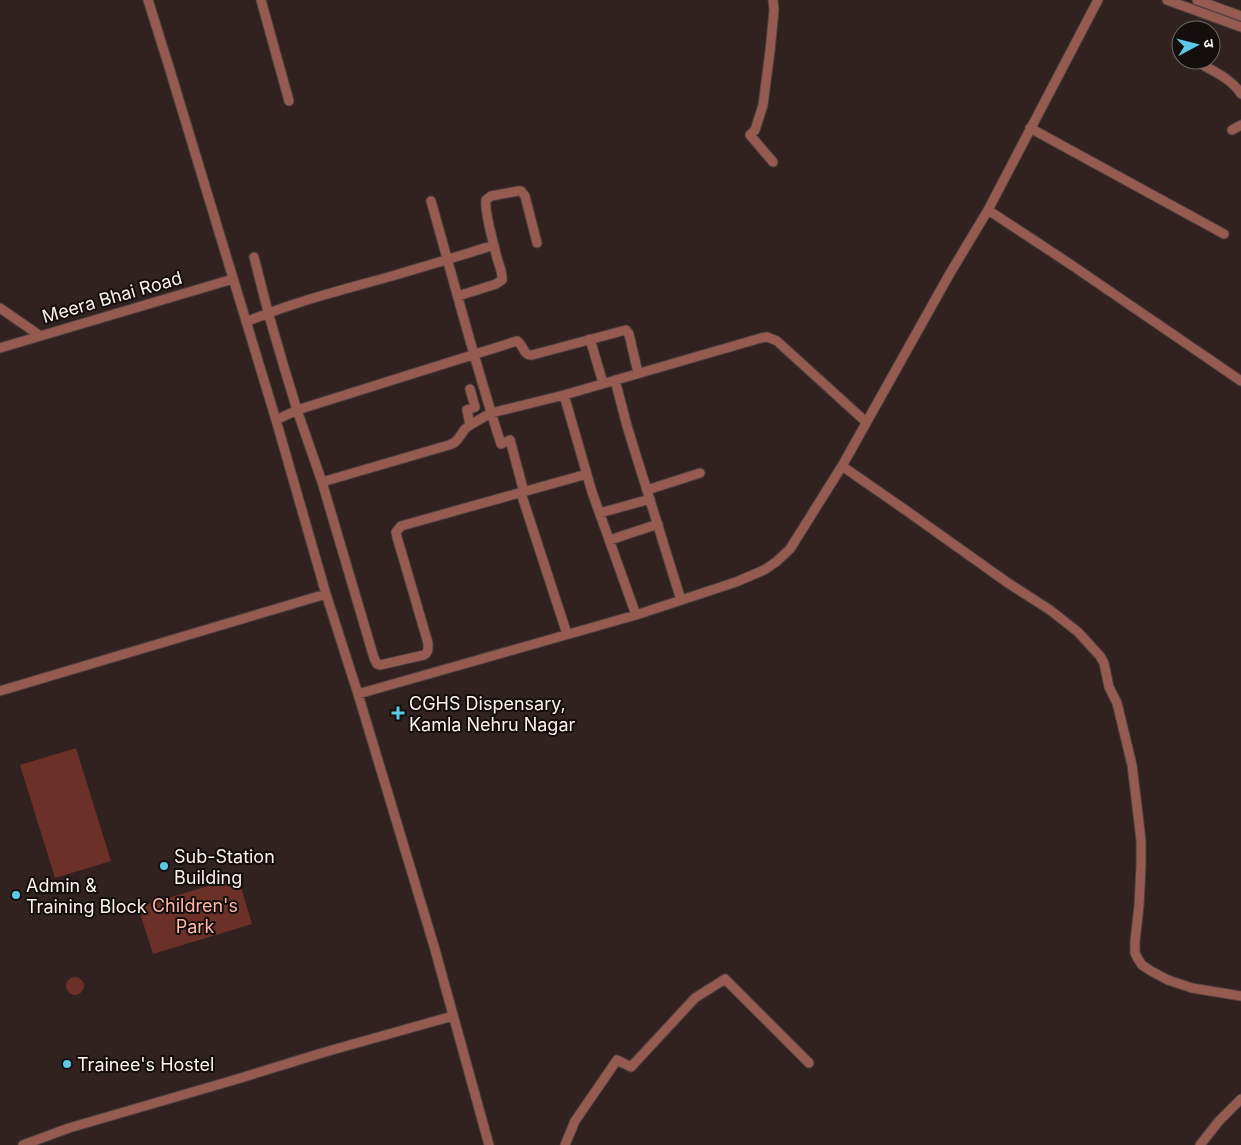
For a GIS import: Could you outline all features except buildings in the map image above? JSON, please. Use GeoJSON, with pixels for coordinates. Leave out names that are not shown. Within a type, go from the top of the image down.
{"type":"FeatureCollection","features":[{"type":"Feature","properties":{"kind":"street"},"geometry":{"type":"LineString","coordinates":[[148,0],[431,937],[489,1145]]}},
{"type":"Feature","properties":{"kind":"street"},"geometry":{"type":"LineString","coordinates":[[773,0],[774,10],[770,51],[762,105],[755,130],[750,135],[773,162]]}},
{"type":"Feature","properties":{"kind":"street"},"geometry":{"type":"LineString","coordinates":[[358,694],[681,600],[764,570],[790,549],[842,466],[949,275],[988,210],[1098,0]]}},
{"type":"Feature","properties":{"kind":"street"},"geometry":{"type":"LineString","coordinates":[[1167,0],[1241,27]]}},
{"type":"Feature","properties":{"kind":"street"},"geometry":{"type":"LineString","coordinates":[[1197,0],[1241,16]]}},
{"type":"Feature","properties":{"kind":"street"},"geometry":{"type":"LineString","coordinates":[[263,1],[289,100]]}},
{"type":"Feature","properties":{"kind":"street"},"geometry":{"type":"LineString","coordinates":[[1212,70],[1238,88],[1241,94]]}},
{"type":"Feature","properties":{"kind":"street"},"geometry":{"type":"LineString","coordinates":[[1232,130],[1241,125]]}},
{"type":"Feature","properties":{"kind":"street"},"geometry":{"type":"LineString","coordinates":[[1030,128],[1224,234]]}},
{"type":"Feature","properties":{"kind":"street"},"geometry":{"type":"LineString","coordinates":[[458,296],[496,284],[502,280],[486,207],[486,200],[491,196],[521,192],[525,196],[538,243]]}},
{"type":"Feature","properties":{"kind":"street"},"geometry":{"type":"LineString","coordinates":[[431,201],[491,413],[501,444],[510,440],[522,492],[567,634]]}},
{"type":"Feature","properties":{"kind":"street"},"geometry":{"type":"LineString","coordinates":[[988,210],[1241,381]]}},
{"type":"Feature","properties":{"kind":"street"},"geometry":{"type":"LineString","coordinates":[[246,322],[268,312],[328,293],[494,245]]}},
{"type":"Feature","properties":{"kind":"street"},"geometry":{"type":"LineString","coordinates":[[254,257],[297,410],[322,482],[377,664],[380,665],[424,655],[428,650],[428,643],[396,537],[396,532],[401,526],[587,474]]}},
{"type":"Feature","properties":{"kind":"street","name":"Meera Bhai Road"},"geometry":{"type":"LineString","coordinates":[[0,348],[233,279]]}},
{"type":"Feature","properties":{"kind":"street"},"geometry":{"type":"LineString","coordinates":[[0,308],[40,335]]}},
{"type":"Feature","properties":{"kind":"street"},"geometry":{"type":"LineString","coordinates":[[276,420],[297,410],[517,341],[525,354],[532,355],[626,330],[629,334],[638,372]]}},
{"type":"Feature","properties":{"kind":"street"},"geometry":{"type":"LineString","coordinates":[[322,482],[449,445],[458,440],[470,424],[491,413],[564,395],[638,372],[767,337],[777,341],[866,422]]}},
{"type":"Feature","properties":{"kind":"street"},"geometry":{"type":"LineString","coordinates":[[590,339],[603,383]]}},
{"type":"Feature","properties":{"kind":"street"},"geometry":{"type":"LineString","coordinates":[[614,380],[681,600]]}},
{"type":"Feature","properties":{"kind":"street"},"geometry":{"type":"LineString","coordinates":[[470,389],[475,407],[467,410],[470,424]]}},
{"type":"Feature","properties":{"kind":"street"},"geometry":{"type":"LineString","coordinates":[[564,395],[587,474],[636,614]]}},
{"type":"Feature","properties":{"kind":"street"},"geometry":{"type":"LineString","coordinates":[[842,466],[1008,583],[1050,610],[1078,632],[1100,656],[1104,664],[1109,687],[1117,703],[1132,766],[1141,840],[1139,906],[1135,953],[1142,964],[1151,971],[1174,982],[1192,988],[1241,996]]}},
{"type":"Feature","properties":{"kind":"street"},"geometry":{"type":"LineString","coordinates":[[600,513],[700,473]]}},
{"type":"Feature","properties":{"kind":"street"},"geometry":{"type":"LineString","coordinates":[[610,540],[658,524]]}},
{"type":"Feature","properties":{"kind":"street"},"geometry":{"type":"LineString","coordinates":[[0,691],[326,594]]}},
{"type":"Feature","properties":{"kind":"street"},"geometry":{"type":"LineString","coordinates":[[565,1145],[575,1121],[617,1060],[632,1067],[696,998],[725,979],[808,1063]]}},
{"type":"Feature","properties":{"kind":"street"},"geometry":{"type":"LineString","coordinates":[[23,1145],[69,1128],[454,1016]]}},
{"type":"Feature","properties":{"kind":"street"},"geometry":{"type":"LineString","coordinates":[[1200,1145],[1219,1121],[1241,1099]]}},
{"type":"Feature","properties":{"kind":"green space"},"geometry":{"type":"Polygon","coordinates":[[[76,748],[111,861],[55,878],[20,765],[76,748]]]}},
{"type":"Feature","properties":{"kind":"green space","name":"Children's Park"},"geometry":{"type":"Polygon","coordinates":[[[238,877],[252,924],[153,954],[138,907],[238,877]]]}},
{"type":"Feature","properties":{"kind":"green space"},"geometry":{"type":"Polygon","coordinates":[[[71,977],[79,977],[84,982],[82,993],[71,995],[66,990],[66,982],[71,977]]]}},
{"type":"Feature","properties":{"kind":"place","name":"CGHS Dispensary, Kamla Nehru Nagar"},"geometry":{"type":"Point","coordinates":[398,713]}},
{"type":"Feature","properties":{"kind":"place","name":"Sub-Station Building"},"geometry":{"type":"Point","coordinates":[164,866]}},
{"type":"Feature","properties":{"kind":"place","name":"Admin & Training Block"},"geometry":{"type":"Point","coordinates":[16,895]}},
{"type":"Feature","properties":{"kind":"place","name":"Trainee's Hostel"},"geometry":{"type":"Point","coordinates":[67,1064]}}]}
